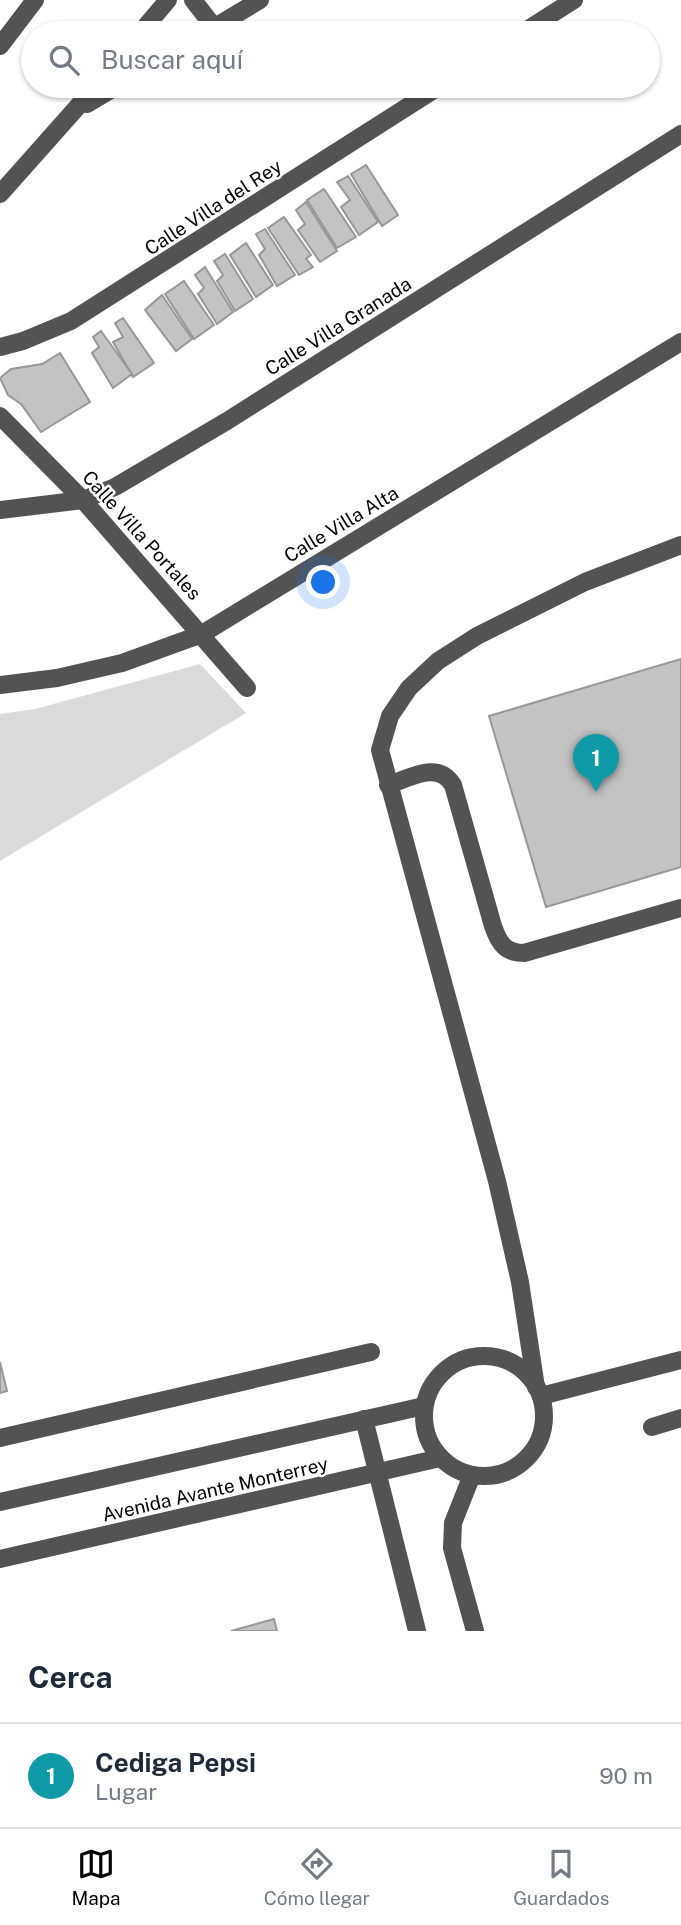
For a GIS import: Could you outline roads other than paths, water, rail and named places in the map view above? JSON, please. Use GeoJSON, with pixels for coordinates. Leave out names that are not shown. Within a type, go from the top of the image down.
{"type":"FeatureCollection","features":[{"type":"Feature","properties":{"kind":"street"},"geometry":{"type":"LineString","coordinates":[[0,47],[35,0]]}},
{"type":"Feature","properties":{"kind":"street"},"geometry":{"type":"LineString","coordinates":[[150,21],[168,0]]}},
{"type":"Feature","properties":{"kind":"street"},"geometry":{"type":"LineString","coordinates":[[192,0],[205,21]]}},
{"type":"Feature","properties":{"kind":"street"},"geometry":{"type":"LineString","coordinates":[[225,21],[260,0]]}},
{"type":"Feature","properties":{"kind":"street"},"geometry":{"type":"LineString","coordinates":[[541,21],[574,0]]}},
{"type":"Feature","properties":{"kind":"street"},"geometry":{"type":"LineString","coordinates":[[0,194],[86,98]]}},
{"type":"Feature","properties":{"kind":"street"},"geometry":{"type":"LineString","coordinates":[[76,110],[96,98]]}},
{"type":"Feature","properties":{"kind":"street","name":"Calle Villa del Rey"},"geometry":{"type":"LineString","coordinates":[[0,347],[23,341],[71,321],[421,98]]}},
{"type":"Feature","properties":{"kind":"street","name":"Calle Villa Granada"},"geometry":{"type":"LineString","coordinates":[[0,510],[83,500],[115,486],[227,421],[681,134]]}},
{"type":"Feature","properties":{"kind":"street","name":"Calle Villa Alta"},"geometry":{"type":"LineString","coordinates":[[0,685],[57,678],[122,663],[202,634],[681,342]]}},
{"type":"Feature","properties":{"kind":"street","name":"Calle Villa Portales"},"geometry":{"type":"LineString","coordinates":[[0,416],[83,500],[247,688]]}},
{"type":"Feature","properties":{"kind":"street"},"geometry":{"type":"LineString","coordinates":[[538,1391],[525,1372],[510,1362],[492,1357],[474,1357],[456,1363],[441,1373],[430,1388],[424,1406],[426,1433],[440,1458],[454,1469],[471,1475],[489,1476],[507,1472],[523,1463],[535,1449],[542,1432],[544,1414],[520,1282],[497,1181],[380,750],[390,716],[408,688],[438,661],[477,636],[585,582],[681,545]]}},
{"type":"Feature","properties":{"kind":"street"},"geometry":{"type":"LineString","coordinates":[[388,785],[432,771],[440,772],[448,778],[453,785],[497,939],[508,950],[524,953],[681,908]]}},
{"type":"Feature","properties":{"kind":"street"},"geometry":{"type":"LineString","coordinates":[[0,1438],[371,1352]]}},
{"type":"Feature","properties":{"kind":"street"},"geometry":{"type":"LineString","coordinates":[[538,1391],[681,1360]]}},
{"type":"Feature","properties":{"kind":"street","name":"Avenida Avante Monterrey"},"geometry":{"type":"LineString","coordinates":[[0,1502],[424,1406]]}},
{"type":"Feature","properties":{"kind":"street"},"geometry":{"type":"LineString","coordinates":[[652,1427],[681,1418]]}},
{"type":"Feature","properties":{"kind":"street"},"geometry":{"type":"LineString","coordinates":[[364,1419],[417,1631]]}},
{"type":"Feature","properties":{"kind":"street","name":"Avenida Avante Monterrey"},"geometry":{"type":"LineString","coordinates":[[0,1559],[440,1458]]}},
{"type":"Feature","properties":{"kind":"street"},"geometry":{"type":"LineString","coordinates":[[471,1475],[453,1523],[452,1548],[475,1631]]}},
{"type":"Feature","properties":{"kind":"place","name":"Cediga Pepsi"},"geometry":{"type":"Point","coordinates":[596,792]}}]}
